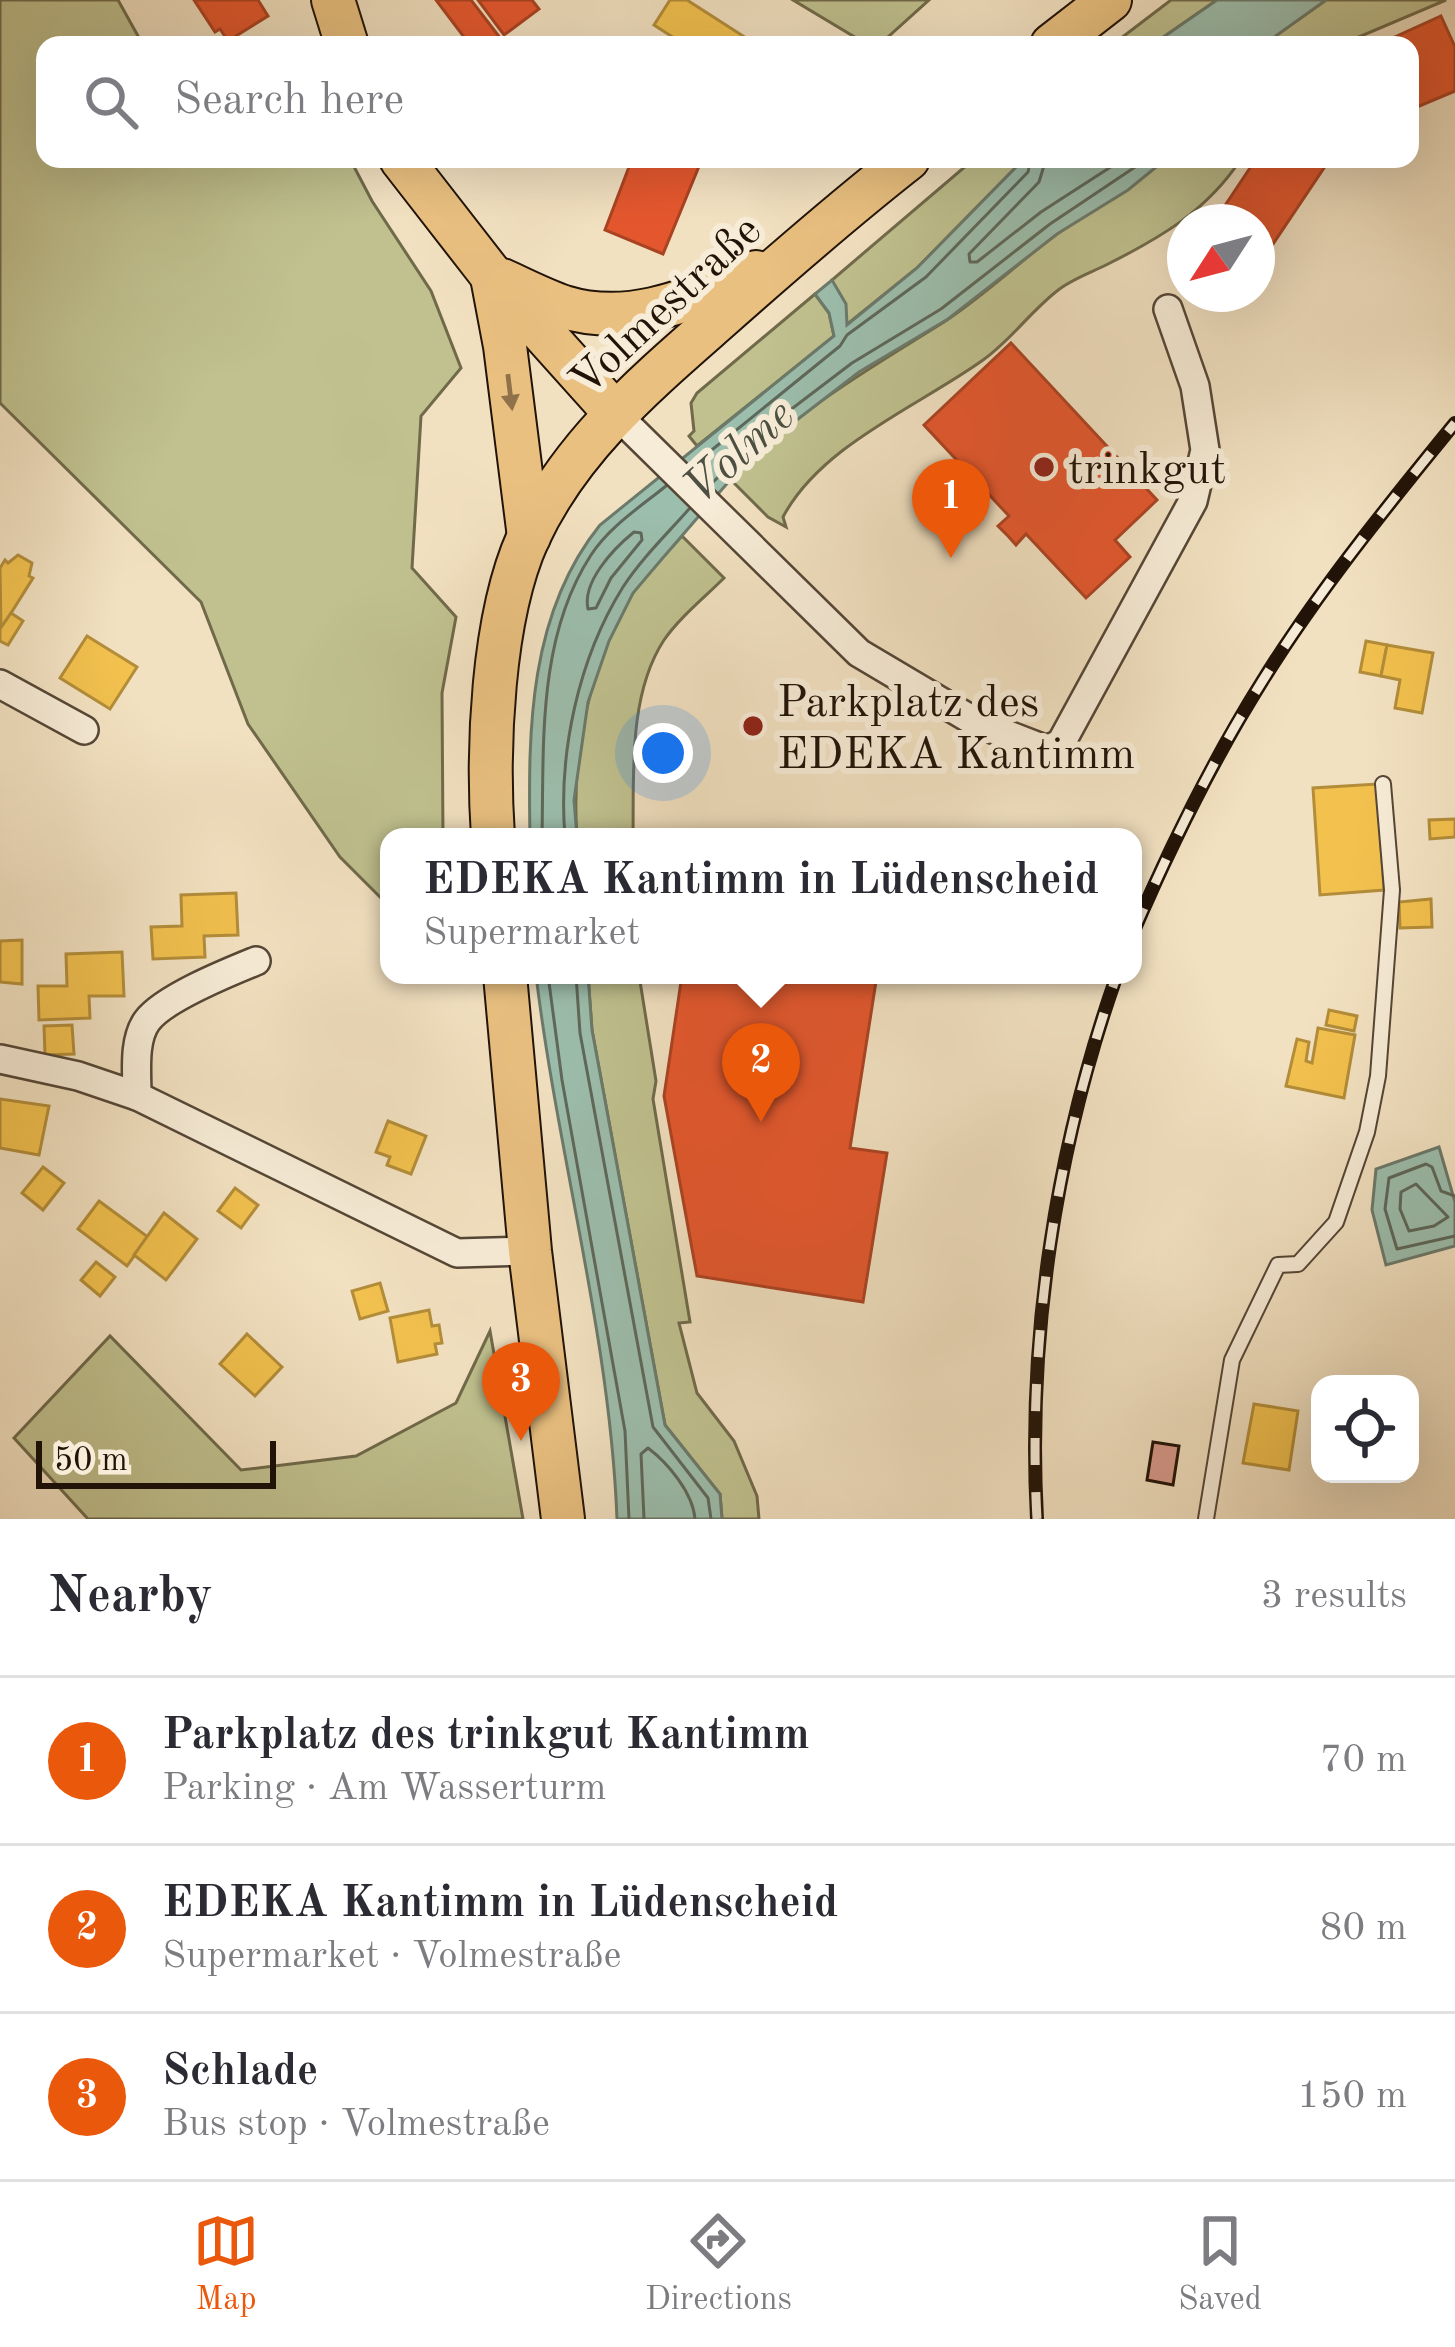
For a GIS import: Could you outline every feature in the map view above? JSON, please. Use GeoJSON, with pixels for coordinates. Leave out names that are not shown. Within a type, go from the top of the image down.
{"type":"FeatureCollection","features":[{"type":"Feature","properties":{"kind":"main road"},"geometry":{"type":"LineString","coordinates":[[333,0],[344,36]]}},
{"type":"Feature","properties":{"kind":"main road"},"geometry":{"type":"LineString","coordinates":[[1064,36],[1110,0]]}},
{"type":"Feature","properties":{"kind":"main road"},"geometry":{"type":"LineString","coordinates":[[407,168],[492,276],[614,412]]}},
{"type":"Feature","properties":{"kind":"main road","name":"Volmestraße"},"geometry":{"type":"LineString","coordinates":[[494,828],[494,690],[516,571],[529,537],[573,464],[614,412],[897,168]]}},
{"type":"Feature","properties":{"kind":"main road"},"geometry":{"type":"LineString","coordinates":[[492,276],[564,307],[603,313],[654,312],[785,260]]}},
{"type":"Feature","properties":{"kind":"main road"},"geometry":{"type":"LineString","coordinates":[[492,276],[529,537]]}},
{"type":"Feature","properties":{"kind":"main road"},"geometry":{"type":"LineString","coordinates":[[506,984],[530,1251],[563,1519]]}},
{"type":"Feature","properties":{"kind":"street"},"geometry":{"type":"LineString","coordinates":[[614,412],[859,653],[977,723],[1047,750],[1061,742],[1193,501],[1204,450],[1195,386],[1169,312]]}},
{"type":"Feature","properties":{"kind":"street"},"geometry":{"type":"LineString","coordinates":[[0,684],[83,730]]}},
{"type":"Feature","properties":{"kind":"street"},"geometry":{"type":"LineString","coordinates":[[137,1096],[137,1052],[148,1021],[203,982],[256,962]]}},
{"type":"Feature","properties":{"kind":"street"},"geometry":{"type":"LineString","coordinates":[[0,1059],[78,1076],[137,1096],[457,1252],[530,1251]]}},
{"type":"Feature","properties":{"kind":"lane"},"geometry":{"type":"LineString","coordinates":[[1206,1519],[1232,1360],[1278,1265],[1298,1264],[1336,1222],[1367,1132],[1378,1076],[1392,890],[1383,784]]}},
{"type":"Feature","properties":{"kind":"green space"},"geometry":{"type":"Polygon","coordinates":[[[0,0],[118,0],[138,36],[36,36],[36,168],[355,168],[431,291],[461,368],[421,416],[412,568],[456,617],[442,693],[443,828],[380,828],[380,897],[340,857],[248,724],[201,602],[0,403],[0,0]]]}},
{"type":"Feature","properties":{"kind":"green space"},"geometry":{"type":"Polygon","coordinates":[[[793,0],[929,0],[889,36],[853,36],[793,0]]]}},
{"type":"Feature","properties":{"kind":"green space"},"geometry":{"type":"Polygon","coordinates":[[[1171,0],[1217,0],[1165,36],[1124,36],[1171,0]]]}},
{"type":"Feature","properties":{"kind":"green space"},"geometry":{"type":"Polygon","coordinates":[[[1326,0],[1446,0],[1361,36],[1276,36],[1326,0]]]}},
{"type":"Feature","properties":{"kind":"green space"},"geometry":{"type":"Polygon","coordinates":[[[963,168],[1015,168],[917,268],[845,326],[832,280],[963,168]]]}},
{"type":"Feature","properties":{"kind":"green space"},"geometry":{"type":"Polygon","coordinates":[[[1154,168],[1234,168],[1201,204],[1167,204],[1167,230],[1062,287],[983,360],[846,448],[800,491],[783,517],[786,527],[768,517],[731,480],[805,413],[958,312],[1053,237],[1154,168]]]}},
{"type":"Feature","properties":{"kind":"green space"},"geometry":{"type":"Polygon","coordinates":[[[815,294],[829,313],[834,336],[697,446],[689,436],[694,431],[691,403],[697,393],[815,294]]]}},
{"type":"Feature","properties":{"kind":"green space"},"geometry":{"type":"Polygon","coordinates":[[[682,536],[724,578],[670,632],[652,662],[635,736],[633,828],[577,828],[580,743],[594,680],[618,620],[650,571],[682,536]]]}},
{"type":"Feature","properties":{"kind":"green space"},"geometry":{"type":"Polygon","coordinates":[[[589,984],[640,984],[656,1081],[653,1099],[690,1322],[679,1323],[697,1393],[734,1441],[757,1496],[759,1519],[722,1519],[720,1494],[665,1425],[592,1030],[589,984]]]}},
{"type":"Feature","properties":{"kind":"green space"},"geometry":{"type":"Polygon","coordinates":[[[490,1331],[523,1519],[88,1519],[14,1438],[110,1336],[241,1470],[356,1456],[456,1403],[490,1331]]]}},
{"type":"Feature","properties":{"kind":"water"},"geometry":{"type":"Polygon","coordinates":[[[1217,0],[1326,0],[1276,36],[1165,36],[1217,0]]]}},
{"type":"Feature","properties":{"kind":"water","name":"Volme"},"geometry":{"type":"Polygon","coordinates":[[[1015,168],[1155,168],[1057,234],[948,319],[859,372],[737,472],[633,593],[609,641],[588,702],[574,800],[576,828],[530,828],[533,714],[546,634],[577,559],[600,525],[834,336],[829,313],[815,294],[832,280],[846,304],[847,325],[917,268],[1015,168]]]}},
{"type":"Feature","properties":{"kind":"water"},"geometry":{"type":"Polygon","coordinates":[[[537,984],[589,984],[592,1030],[665,1425],[720,1494],[722,1519],[617,1519],[594,1314],[537,984]]]}},
{"type":"Feature","properties":{"kind":"water"},"geometry":{"type":"Polygon","coordinates":[[[1439,1147],[1455,1202],[1455,1246],[1386,1265],[1372,1210],[1376,1169],[1439,1147]]]}},
{"type":"Feature","properties":{"kind":"building: Homes"},"geometry":{"type":"Polygon","coordinates":[[[670,0],[687,0],[743,36],[671,36],[654,25],[670,0]]]}},
{"type":"Feature","properties":{"kind":"building: Homes"},"geometry":{"type":"Polygon","coordinates":[[[18,555],[32,563],[29,576],[33,578],[1,629],[0,568],[18,555]]]}},
{"type":"Feature","properties":{"kind":"building: Homes"},"geometry":{"type":"Polygon","coordinates":[[[11,613],[23,621],[8,645],[0,641],[0,629],[11,613]]]}},
{"type":"Feature","properties":{"kind":"building: Homes"},"geometry":{"type":"Polygon","coordinates":[[[87,636],[137,667],[110,709],[60,678],[87,636]]]}},
{"type":"Feature","properties":{"kind":"building: Homes"},"geometry":{"type":"Polygon","coordinates":[[[1366,641],[1387,645],[1381,676],[1360,672],[1366,641]]]}},
{"type":"Feature","properties":{"kind":"building: Homes"},"geometry":{"type":"Polygon","coordinates":[[[1387,645],[1433,653],[1422,713],[1395,708],[1400,680],[1381,676],[1387,645]]]}},
{"type":"Feature","properties":{"kind":"building: Homes"},"geometry":{"type":"Polygon","coordinates":[[[1377,784],[1384,890],[1320,895],[1313,788],[1377,784]]]}},
{"type":"Feature","properties":{"kind":"building: Homes"},"geometry":{"type":"Polygon","coordinates":[[[1455,819],[1455,837],[1430,839],[1429,820],[1455,819]]]}},
{"type":"Feature","properties":{"kind":"building: Homes"},"geometry":{"type":"Polygon","coordinates":[[[236,893],[238,935],[204,936],[205,957],[153,959],[151,927],[182,926],[181,895],[236,893]]]}},
{"type":"Feature","properties":{"kind":"building: Homes"},"geometry":{"type":"Polygon","coordinates":[[[1431,899],[1432,927],[1400,928],[1399,902],[1431,899]]]}},
{"type":"Feature","properties":{"kind":"building: Homes"},"geometry":{"type":"Polygon","coordinates":[[[22,940],[22,984],[0,982],[0,941],[22,940]]]}},
{"type":"Feature","properties":{"kind":"building: Homes"},"geometry":{"type":"Polygon","coordinates":[[[122,952],[124,996],[89,996],[90,1018],[39,1020],[38,986],[67,986],[66,954],[122,952]]]}},
{"type":"Feature","properties":{"kind":"building: Homes"},"geometry":{"type":"Polygon","coordinates":[[[1329,1010],[1357,1016],[1354,1031],[1326,1025],[1329,1010]]]}},
{"type":"Feature","properties":{"kind":"building: Homes"},"geometry":{"type":"Polygon","coordinates":[[[72,1025],[74,1054],[45,1055],[44,1026],[72,1025]]]}},
{"type":"Feature","properties":{"kind":"building: Homes"},"geometry":{"type":"Polygon","coordinates":[[[1318,1028],[1355,1035],[1344,1098],[1286,1086],[1297,1039],[1309,1042],[1306,1061],[1312,1063],[1318,1028]]]}},
{"type":"Feature","properties":{"kind":"building: Homes"},"geometry":{"type":"Polygon","coordinates":[[[0,1099],[49,1106],[39,1155],[0,1148],[0,1099]]]}},
{"type":"Feature","properties":{"kind":"building: Homes"},"geometry":{"type":"Polygon","coordinates":[[[388,1121],[426,1136],[411,1174],[387,1165],[390,1157],[376,1152],[388,1121]]]}},
{"type":"Feature","properties":{"kind":"building: Homes"},"geometry":{"type":"Polygon","coordinates":[[[43,1167],[64,1183],[43,1210],[22,1193],[43,1167]]]}},
{"type":"Feature","properties":{"kind":"building: Homes"},"geometry":{"type":"Polygon","coordinates":[[[235,1188],[258,1205],[241,1228],[218,1211],[235,1188]]]}},
{"type":"Feature","properties":{"kind":"building: Homes"},"geometry":{"type":"Polygon","coordinates":[[[99,1201],[148,1237],[127,1266],[78,1229],[99,1201]]]}},
{"type":"Feature","properties":{"kind":"building: Homes"},"geometry":{"type":"Polygon","coordinates":[[[164,1213],[197,1239],[166,1280],[134,1255],[164,1213]]]}},
{"type":"Feature","properties":{"kind":"building: Homes"},"geometry":{"type":"Polygon","coordinates":[[[96,1262],[115,1277],[100,1296],[81,1280],[96,1262]]]}},
{"type":"Feature","properties":{"kind":"building: Homes"},"geometry":{"type":"Polygon","coordinates":[[[380,1283],[388,1311],[360,1319],[352,1291],[380,1283]]]}},
{"type":"Feature","properties":{"kind":"building: Homes"},"geometry":{"type":"Polygon","coordinates":[[[429,1310],[432,1326],[439,1325],[442,1343],[435,1344],[437,1354],[398,1362],[390,1318],[429,1310]]]}},
{"type":"Feature","properties":{"kind":"building: Homes"},"geometry":{"type":"Polygon","coordinates":[[[247,1334],[282,1367],[255,1396],[220,1364],[247,1334]]]}},
{"type":"Feature","properties":{"kind":"building: Homes"},"geometry":{"type":"Polygon","coordinates":[[[1254,1404],[1298,1411],[1289,1470],[1243,1463],[1254,1404]]]}},
{"type":"Feature","properties":{"kind":"building: Shops"},"geometry":{"type":"Polygon","coordinates":[[[194,0],[258,0],[268,16],[236,36],[225,36],[220,29],[215,32],[194,0]]]}},
{"type":"Feature","properties":{"kind":"building: Shops"},"geometry":{"type":"Polygon","coordinates":[[[436,0],[471,0],[499,36],[463,36],[436,0]]]}},
{"type":"Feature","properties":{"kind":"building: Shops"},"geometry":{"type":"Polygon","coordinates":[[[478,0],[532,0],[539,9],[504,35],[478,0]]]}},
{"type":"Feature","properties":{"kind":"building: Shops"},"geometry":{"type":"Polygon","coordinates":[[[1441,16],[1455,47],[1455,91],[1419,106],[1419,36],[1397,36],[1441,16]]]}},
{"type":"Feature","properties":{"kind":"building: Shops"},"geometry":{"type":"Polygon","coordinates":[[[629,168],[698,168],[663,254],[605,230],[629,168]]]}},
{"type":"Feature","properties":{"kind":"building: Shops"},"geometry":{"type":"Polygon","coordinates":[[[1250,168],[1324,168],[1275,241],[1275,204],[1226,204],[1250,168]]]}},
{"type":"Feature","properties":{"kind":"building: Shops","name":"trinkgut"},"geometry":{"type":"Polygon","coordinates":[[[1011,343],[1157,500],[1115,540],[1130,557],[1086,598],[1026,534],[1016,545],[998,526],[1009,516],[924,425],[1011,343]]]}},
{"type":"Feature","properties":{"kind":"building: Shops"},"geometry":{"type":"Polygon","coordinates":[[[681,984],[876,984],[850,1148],[887,1153],[863,1302],[697,1276],[664,1096],[681,984]]]}},
{"type":"Feature","properties":{"kind":"building: Other"},"geometry":{"type":"Polygon","coordinates":[[[1153,1442],[1179,1446],[1173,1485],[1147,1480],[1153,1442]]]}},
{"type":"Feature","properties":{"kind":"railway"},"geometry":{"type":"LineString","coordinates":[[1142,913],[1193,804],[1263,680],[1331,581],[1455,423]]}},
{"type":"Feature","properties":{"kind":"railway"},"geometry":{"type":"LineString","coordinates":[[1037,1519],[1037,1381],[1050,1243],[1077,1107],[1114,984]]}},
{"type":"Feature","properties":{"kind":"place","name":"trinkgut"},"geometry":{"type":"Point","coordinates":[1044,467]}},
{"type":"Feature","properties":{"kind":"place","name":"Parkplatz des trinkgut Kantimm"},"geometry":{"type":"Point","coordinates":[951,558]}},
{"type":"Feature","properties":{"kind":"place","name":"Parkplatz des EDEKA Kantimm"},"geometry":{"type":"Point","coordinates":[753,726]}},
{"type":"Feature","properties":{"kind":"place","name":"EDEKA Kantimm in Lüdenscheid"},"geometry":{"type":"Point","coordinates":[761,1122]}},
{"type":"Feature","properties":{"kind":"place","name":"Schlade"},"geometry":{"type":"Point","coordinates":[521,1441]}}]}
